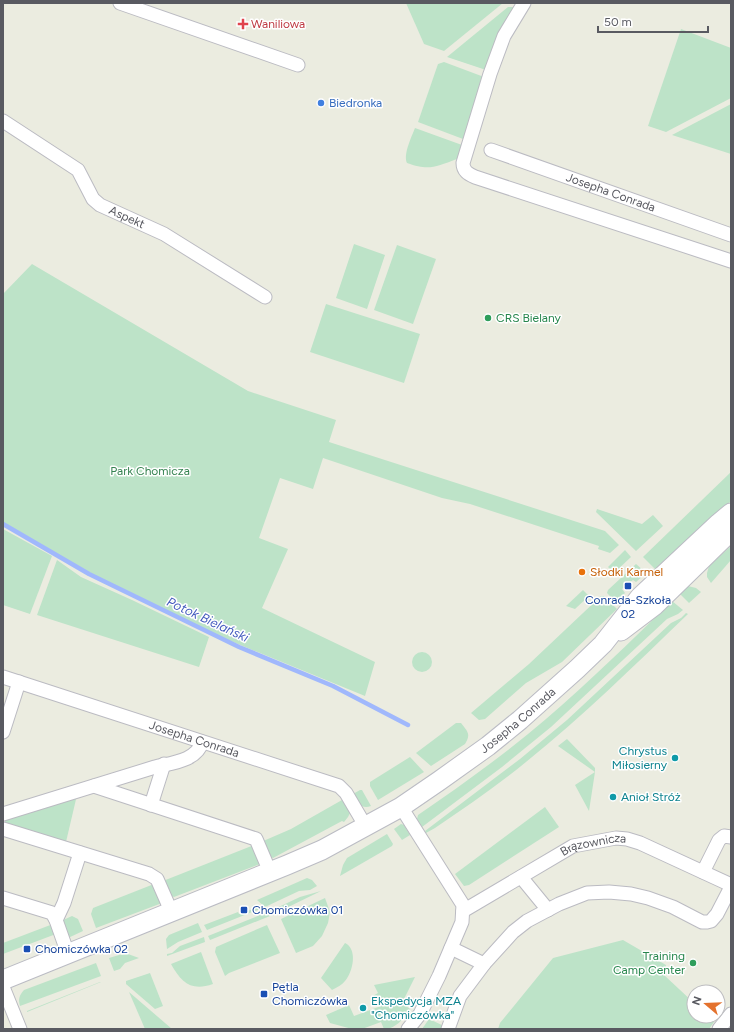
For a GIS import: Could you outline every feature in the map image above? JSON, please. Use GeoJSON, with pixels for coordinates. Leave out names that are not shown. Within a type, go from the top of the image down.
{"type":"FeatureCollection","features":[{"type":"Feature","properties":{"kind":"street"},"geometry":{"type":"LineString","coordinates":[[120,3],[298,65]]}},
{"type":"Feature","properties":{"kind":"street"},"geometry":{"type":"LineString","coordinates":[[524,3],[504,36],[490,74],[462,163],[463,168],[467,173],[475,177],[731,261]]}},
{"type":"Feature","properties":{"kind":"street","name":"Aspekt"},"geometry":{"type":"LineString","coordinates":[[3,121],[78,170],[93,199],[100,205],[164,234],[265,297]]}},
{"type":"Feature","properties":{"kind":"street","name":"Josepha Conrada"},"geometry":{"type":"LineString","coordinates":[[490,150],[731,235]]}},
{"type":"Feature","properties":{"kind":"street","name":"Josepha Conrada"},"geometry":{"type":"LineString","coordinates":[[603,644],[640,597],[731,513]]}},
{"type":"Feature","properties":{"kind":"street","name":"Josepha Conrada"},"geometry":{"type":"LineString","coordinates":[[3,980],[322,850],[401,807],[464,764],[515,725],[603,644],[654,606],[731,531]]}},
{"type":"Feature","properties":{"kind":"street","name":"Josepha Conrada"},"geometry":{"type":"LineString","coordinates":[[3,677],[339,786],[346,793],[366,827]]}},
{"type":"Feature","properties":{"kind":"street"},"geometry":{"type":"LineString","coordinates":[[3,732],[18,682]]}},
{"type":"Feature","properties":{"kind":"street"},"geometry":{"type":"LineString","coordinates":[[3,814],[194,755],[198,751],[202,742]]}},
{"type":"Feature","properties":{"kind":"street"},"geometry":{"type":"LineString","coordinates":[[151,805],[164,764]]}},
{"type":"Feature","properties":{"kind":"street"},"geometry":{"type":"LineString","coordinates":[[94,786],[256,839],[270,872]]}},
{"type":"Feature","properties":{"kind":"street"},"geometry":{"type":"LineString","coordinates":[[401,807],[463,905],[462,922],[439,976],[420,1014],[408,1029]]}},
{"type":"Feature","properties":{"kind":"street"},"geometry":{"type":"LineString","coordinates":[[3,829],[149,874],[157,879],[170,911]]}},
{"type":"Feature","properties":{"kind":"street"},"geometry":{"type":"LineString","coordinates":[[703,872],[719,840],[724,836],[731,837]]}},
{"type":"Feature","properties":{"kind":"street","name":"Brązownicza"},"geometry":{"type":"LineString","coordinates":[[463,911],[573,846],[616,838],[627,839],[640,843],[731,886]]}},
{"type":"Feature","properties":{"kind":"street"},"geometry":{"type":"LineString","coordinates":[[56,920],[64,903],[80,853]]}},
{"type":"Feature","properties":{"kind":"street"},"geometry":{"type":"LineString","coordinates":[[521,877],[548,910]]}},
{"type":"Feature","properties":{"kind":"street"},"geometry":{"type":"LineString","coordinates":[[448,1029],[460,996],[484,964],[513,932],[527,921],[548,910],[587,894],[610,892],[631,894],[660,902],[702,922],[707,922],[711,921],[717,914],[731,886]]}},
{"type":"Feature","properties":{"kind":"street"},"geometry":{"type":"LineString","coordinates":[[3,898],[52,913],[68,954]]}},
{"type":"Feature","properties":{"kind":"street"},"geometry":{"type":"LineString","coordinates":[[451,948],[484,964]]}},
{"type":"Feature","properties":{"kind":"street"},"geometry":{"type":"LineString","coordinates":[[3,987],[20,1029]]}},
{"type":"Feature","properties":{"kind":"street"},"geometry":{"type":"LineString","coordinates":[[719,1029],[731,1014]]}},
{"type":"Feature","properties":{"kind":"green space"},"geometry":{"type":"Polygon","coordinates":[[[406,3],[503,3],[444,51],[424,44],[406,3]]]}},
{"type":"Feature","properties":{"kind":"green space"},"geometry":{"type":"Polygon","coordinates":[[[508,7],[514,7],[486,70],[447,57],[508,7]]]}},
{"type":"Feature","properties":{"kind":"green space"},"geometry":{"type":"Polygon","coordinates":[[[681,29],[731,48],[731,98],[666,132],[648,126],[681,29]]]}},
{"type":"Feature","properties":{"kind":"green space"},"geometry":{"type":"Polygon","coordinates":[[[444,62],[484,77],[463,139],[418,122],[438,64],[444,62]]]}},
{"type":"Feature","properties":{"kind":"green space"},"geometry":{"type":"Polygon","coordinates":[[[731,104],[731,154],[672,135],[731,104]]]}},
{"type":"Feature","properties":{"kind":"green space"},"geometry":{"type":"Polygon","coordinates":[[[415,128],[462,145],[457,159],[432,167],[421,167],[407,163],[407,150],[415,128]]]}},
{"type":"Feature","properties":{"kind":"green space"},"geometry":{"type":"Polygon","coordinates":[[[354,244],[385,255],[367,309],[336,298],[354,244]]]}},
{"type":"Feature","properties":{"kind":"green space"},"geometry":{"type":"Polygon","coordinates":[[[397,245],[436,259],[413,324],[374,310],[397,245]]]}},
{"type":"Feature","properties":{"kind":"green space","name":"Park Chomicza"},"geometry":{"type":"Polygon","coordinates":[[[32,264],[248,391],[336,420],[329,442],[605,531],[619,545],[610,553],[598,549],[599,546],[470,504],[442,498],[323,458],[313,489],[280,478],[259,538],[288,549],[262,608],[375,662],[365,696],[216,635],[103,581],[3,522],[3,294],[32,264]]]}},
{"type":"Feature","properties":{"kind":"green space"},"geometry":{"type":"Polygon","coordinates":[[[326,304],[420,334],[404,383],[310,352],[326,304]]]}},
{"type":"Feature","properties":{"kind":"green space"},"geometry":{"type":"Polygon","coordinates":[[[731,472],[731,501],[657,571],[643,557],[731,472]]]}},
{"type":"Feature","properties":{"kind":"green space"},"geometry":{"type":"Polygon","coordinates":[[[597,509],[642,524],[653,515],[663,526],[636,551],[596,512],[597,509]]]}},
{"type":"Feature","properties":{"kind":"green space"},"geometry":{"type":"Polygon","coordinates":[[[3,529],[52,556],[30,614],[3,605],[3,529]]]}},
{"type":"Feature","properties":{"kind":"green space"},"geometry":{"type":"Polygon","coordinates":[[[731,546],[731,560],[711,583],[707,577],[709,566],[731,546]]]}},
{"type":"Feature","properties":{"kind":"green space"},"geometry":{"type":"Polygon","coordinates":[[[625,550],[631,557],[614,573],[608,567],[625,550]]]}},
{"type":"Feature","properties":{"kind":"green space"},"geometry":{"type":"Polygon","coordinates":[[[57,560],[81,577],[209,637],[199,667],[37,615],[57,560]]]}},
{"type":"Feature","properties":{"kind":"green space"},"geometry":{"type":"Polygon","coordinates":[[[636,564],[644,571],[644,575],[636,582],[633,580],[622,589],[625,593],[617,600],[614,600],[607,593],[608,590],[636,564]]]}},
{"type":"Feature","properties":{"kind":"green space"},"geometry":{"type":"Polygon","coordinates":[[[688,586],[696,588],[701,592],[689,603],[680,594],[688,586]]]}},
{"type":"Feature","properties":{"kind":"green space"},"geometry":{"type":"Polygon","coordinates":[[[583,590],[589,596],[575,609],[566,606],[583,590]]]}},
{"type":"Feature","properties":{"kind":"green space"},"geometry":{"type":"Polygon","coordinates":[[[601,596],[604,596],[617,609],[562,662],[526,683],[485,719],[479,720],[471,713],[529,664],[601,596]]]}},
{"type":"Feature","properties":{"kind":"green space"},"geometry":{"type":"Polygon","coordinates":[[[672,601],[683,610],[667,619],[551,727],[502,767],[422,827],[417,819],[418,815],[515,745],[546,719],[594,676],[672,601]]]}},
{"type":"Feature","properties":{"kind":"green space"},"geometry":{"type":"Polygon","coordinates":[[[686,613],[688,614],[547,745],[493,788],[426,833],[425,831],[520,759],[567,720],[671,623],[681,618],[686,613]]]}},
{"type":"Feature","properties":{"kind":"green space"},"geometry":{"type":"Polygon","coordinates":[[[422,652],[429,655],[432,662],[429,669],[422,672],[415,669],[412,662],[415,655],[422,652]]]}},
{"type":"Feature","properties":{"kind":"green space"},"geometry":{"type":"Polygon","coordinates":[[[456,723],[461,723],[468,733],[468,738],[465,744],[431,766],[416,753],[456,723]]]}},
{"type":"Feature","properties":{"kind":"green space"},"geometry":{"type":"Polygon","coordinates":[[[567,739],[595,768],[595,772],[558,746],[567,739]]]}},
{"type":"Feature","properties":{"kind":"green space"},"geometry":{"type":"Polygon","coordinates":[[[410,757],[424,772],[378,800],[370,786],[370,782],[410,757]]]}},
{"type":"Feature","properties":{"kind":"green space"},"geometry":{"type":"Polygon","coordinates":[[[595,772],[589,811],[575,785],[595,772]]]}},
{"type":"Feature","properties":{"kind":"green space"},"geometry":{"type":"Polygon","coordinates":[[[362,790],[371,806],[365,807],[358,802],[353,794],[362,790]]]}},
{"type":"Feature","properties":{"kind":"green space"},"geometry":{"type":"Polygon","coordinates":[[[77,795],[66,842],[5,823],[5,819],[77,795]]]}},
{"type":"Feature","properties":{"kind":"green space"},"geometry":{"type":"Polygon","coordinates":[[[342,800],[350,813],[344,822],[342,821],[273,858],[266,855],[261,842],[291,829],[342,800]]]}},
{"type":"Feature","properties":{"kind":"green space"},"geometry":{"type":"Polygon","coordinates":[[[545,807],[559,827],[469,885],[464,886],[455,874],[545,807]]]}},
{"type":"Feature","properties":{"kind":"green space"},"geometry":{"type":"Polygon","coordinates":[[[401,824],[404,825],[410,835],[402,840],[394,829],[401,824]]]}},
{"type":"Feature","properties":{"kind":"green space"},"geometry":{"type":"Polygon","coordinates":[[[387,834],[393,844],[392,846],[340,876],[347,858],[387,834]]]}},
{"type":"Feature","properties":{"kind":"green space"},"geometry":{"type":"Polygon","coordinates":[[[254,845],[260,864],[174,897],[168,894],[163,881],[254,845]]]}},
{"type":"Feature","properties":{"kind":"green space"},"geometry":{"type":"Polygon","coordinates":[[[307,878],[312,880],[317,886],[310,890],[299,891],[265,907],[257,900],[307,878]]]}},
{"type":"Feature","properties":{"kind":"green space"},"geometry":{"type":"Polygon","coordinates":[[[154,884],[162,903],[96,928],[91,914],[93,908],[154,884]]]}},
{"type":"Feature","properties":{"kind":"green space"},"geometry":{"type":"Polygon","coordinates":[[[321,891],[274,914],[270,911],[300,897],[321,891]]]}},
{"type":"Feature","properties":{"kind":"green space"},"geometry":{"type":"Polygon","coordinates":[[[325,898],[330,912],[328,923],[322,936],[313,946],[296,953],[281,919],[325,898]]]}},
{"type":"Feature","properties":{"kind":"green space"},"geometry":{"type":"Polygon","coordinates":[[[255,905],[260,909],[207,930],[204,925],[238,912],[239,914],[253,909],[252,906],[255,905]]]}},
{"type":"Feature","properties":{"kind":"green space"},"geometry":{"type":"Polygon","coordinates":[[[265,913],[270,916],[210,940],[208,936],[265,913]]]}},
{"type":"Feature","properties":{"kind":"green space"},"geometry":{"type":"Polygon","coordinates":[[[72,916],[78,919],[83,931],[68,938],[61,921],[72,916]]]}},
{"type":"Feature","properties":{"kind":"green space"},"geometry":{"type":"Polygon","coordinates":[[[198,923],[202,932],[178,942],[167,949],[166,939],[169,935],[198,923]]]}},
{"type":"Feature","properties":{"kind":"green space"},"geometry":{"type":"Polygon","coordinates":[[[53,924],[56,934],[3,954],[3,943],[53,924]]]}},
{"type":"Feature","properties":{"kind":"green space"},"geometry":{"type":"Polygon","coordinates":[[[267,925],[280,953],[229,973],[225,976],[215,952],[216,947],[267,925]]]}},
{"type":"Feature","properties":{"kind":"green space"},"geometry":{"type":"Polygon","coordinates":[[[204,937],[205,942],[167,956],[167,954],[172,953],[180,946],[204,937]]]}},
{"type":"Feature","properties":{"kind":"green space"},"geometry":{"type":"Polygon","coordinates":[[[623,940],[666,965],[664,975],[686,996],[686,1024],[713,1024],[709,1029],[498,1029],[500,1023],[553,958],[623,940]]]}},
{"type":"Feature","properties":{"kind":"green space"},"geometry":{"type":"Polygon","coordinates":[[[345,943],[352,950],[352,967],[345,981],[332,990],[321,978],[345,943]]]}},
{"type":"Feature","properties":{"kind":"green space"},"geometry":{"type":"Polygon","coordinates":[[[201,952],[213,984],[199,987],[188,984],[183,980],[171,964],[201,952]]]}},
{"type":"Feature","properties":{"kind":"green space"},"geometry":{"type":"Polygon","coordinates":[[[128,954],[139,958],[125,963],[120,969],[114,971],[109,958],[128,954]]]}},
{"type":"Feature","properties":{"kind":"green space"},"geometry":{"type":"Polygon","coordinates":[[[96,963],[101,976],[20,1006],[19,998],[24,990],[96,963]]]}},
{"type":"Feature","properties":{"kind":"green space"},"geometry":{"type":"Polygon","coordinates":[[[150,973],[163,1006],[155,1009],[126,984],[126,981],[150,973]]]}},
{"type":"Feature","properties":{"kind":"green space"},"geometry":{"type":"Polygon","coordinates":[[[415,977],[402,1003],[410,1009],[396,1025],[388,1029],[384,1029],[381,1022],[362,1029],[352,1029],[330,1023],[326,1015],[349,1005],[354,1016],[381,1006],[377,1006],[375,999],[372,1000],[371,997],[378,993],[374,985],[415,977]]]}},
{"type":"Feature","properties":{"kind":"green space"},"geometry":{"type":"Polygon","coordinates":[[[101,982],[27,1012],[27,1011],[101,982]]]}},
{"type":"Feature","properties":{"kind":"green space"},"geometry":{"type":"Polygon","coordinates":[[[129,992],[172,1029],[145,1029],[129,992]]]}},
{"type":"Feature","properties":{"kind":"green space"},"geometry":{"type":"Polygon","coordinates":[[[429,1019],[444,1026],[443,1029],[422,1029],[429,1019]]]}},
{"type":"Feature","properties":{"kind":"waterway","name":"Potok Bielański"},"geometry":{"type":"LineString","coordinates":[[3,524],[89,574],[239,647],[333,686],[408,725]]}},
{"type":"Feature","properties":{"kind":"place","name":"Waniliowa"},"geometry":{"type":"Point","coordinates":[243,24]}},
{"type":"Feature","properties":{"kind":"place","name":"Biedronka"},"geometry":{"type":"Point","coordinates":[321,103]}},
{"type":"Feature","properties":{"kind":"place","name":"CRS Bielany"},"geometry":{"type":"Point","coordinates":[488,318]}},
{"type":"Feature","properties":{"kind":"place","name":"Słodki Karmel"},"geometry":{"type":"Point","coordinates":[582,572]}},
{"type":"Feature","properties":{"kind":"place","name":"Conrada-Szkoła 02"},"geometry":{"type":"Point","coordinates":[628,586]}},
{"type":"Feature","properties":{"kind":"place","name":"Chrystus Miłosierny"},"geometry":{"type":"Point","coordinates":[675,758]}},
{"type":"Feature","properties":{"kind":"place","name":"Anioł Stróż"},"geometry":{"type":"Point","coordinates":[613,797]}},
{"type":"Feature","properties":{"kind":"place","name":"Chomiczówka 01"},"geometry":{"type":"Point","coordinates":[244,910]}},
{"type":"Feature","properties":{"kind":"place","name":"Chomiczówka 02"},"geometry":{"type":"Point","coordinates":[27,949]}},
{"type":"Feature","properties":{"kind":"place","name":"Training Camp Center"},"geometry":{"type":"Point","coordinates":[693,963]}},
{"type":"Feature","properties":{"kind":"place","name":"Pętla Chomiczówka"},"geometry":{"type":"Point","coordinates":[264,994]}},
{"type":"Feature","properties":{"kind":"place","name":"Ekspedycja MZA \"Chomiczówka\""},"geometry":{"type":"Point","coordinates":[363,1008]}}]}
